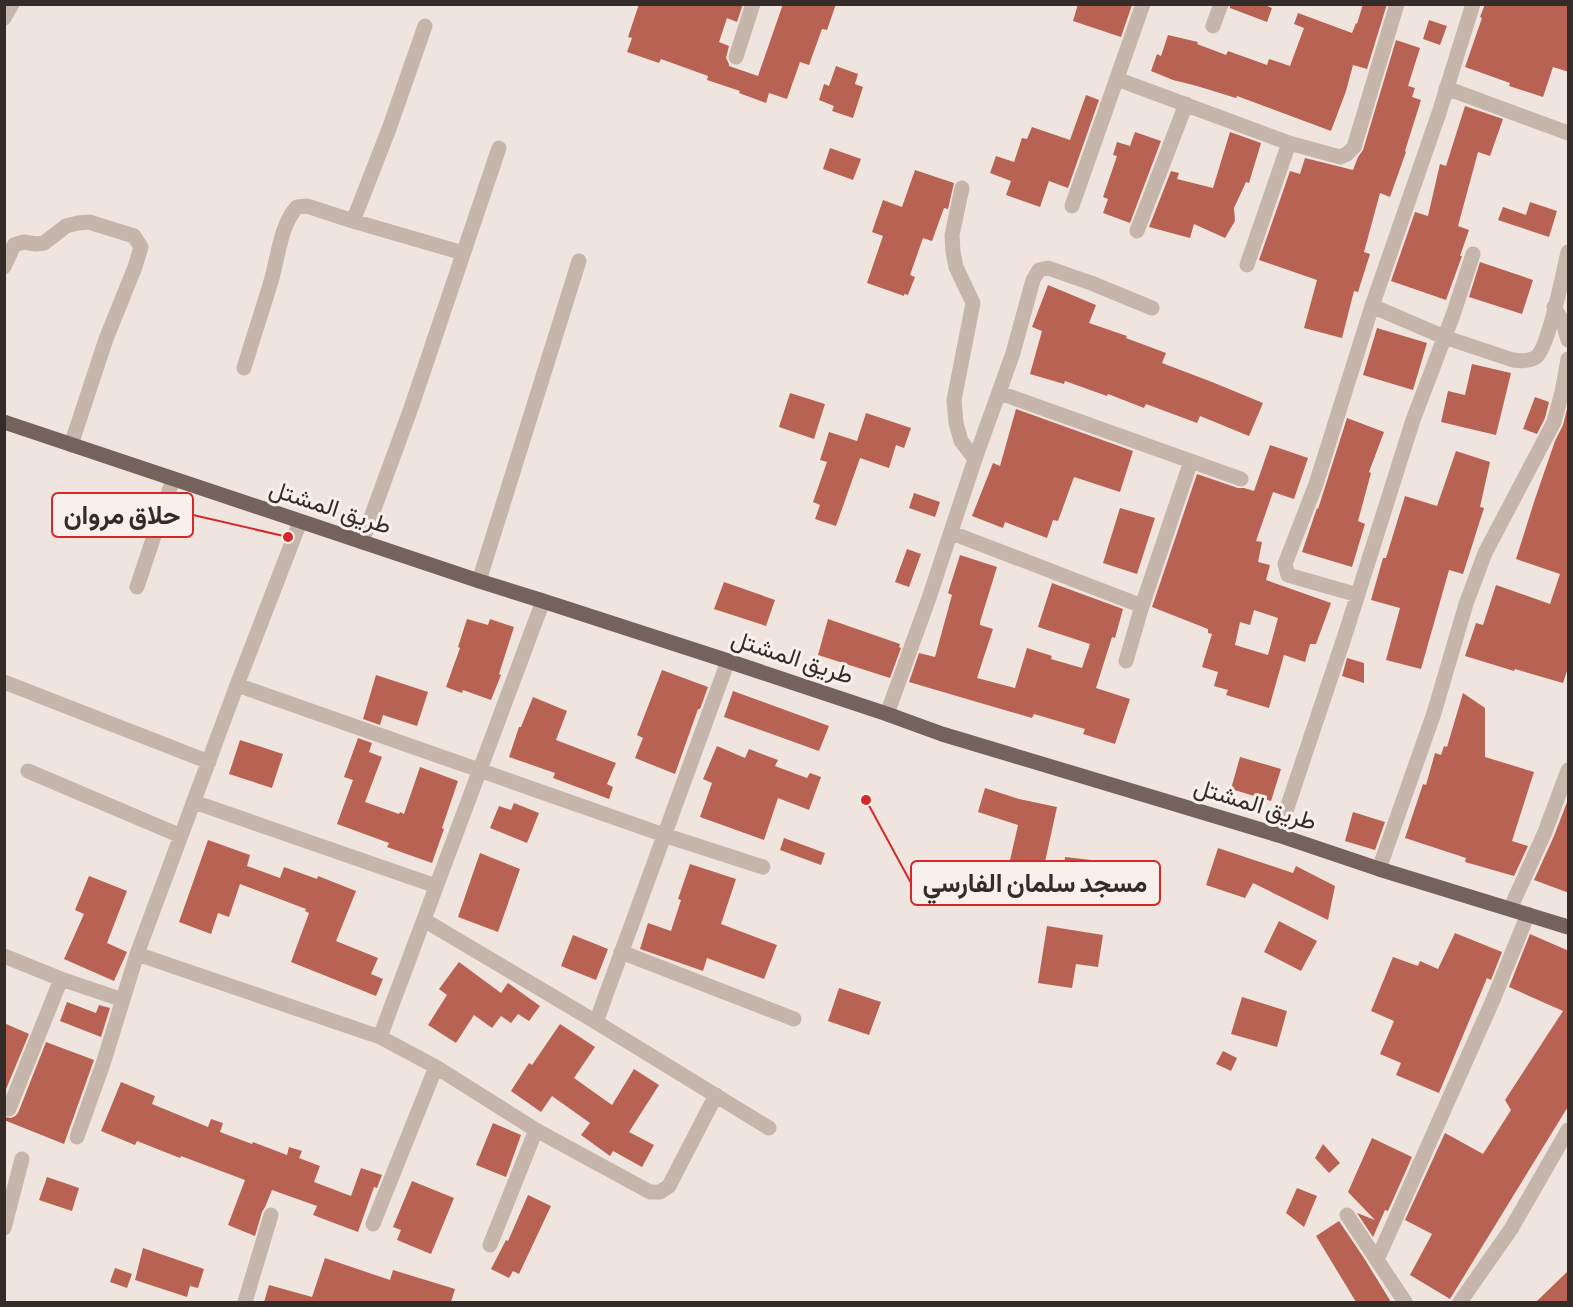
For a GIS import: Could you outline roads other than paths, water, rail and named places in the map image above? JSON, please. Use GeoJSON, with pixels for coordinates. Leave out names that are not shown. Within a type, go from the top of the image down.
{"type":"FeatureCollection","features":[{"type":"Feature","properties":{"kind":"main road","name":"طريق المشتل"},"geometry":{"type":"LineString","coordinates":[[4,422],[942,734],[1278,835],[1379,869],[1569,927]]}},
{"type":"Feature","properties":{"kind":"street"},"geometry":{"type":"LineString","coordinates":[[4,18],[12,4]]}},
{"type":"Feature","properties":{"kind":"street"},"geometry":{"type":"LineString","coordinates":[[736,57],[753,4]]}},
{"type":"Feature","properties":{"kind":"street"},"geometry":{"type":"LineString","coordinates":[[1072,206],[1143,4]]}},
{"type":"Feature","properties":{"kind":"street"},"geometry":{"type":"LineString","coordinates":[[1213,26],[1221,4]]}},
{"type":"Feature","properties":{"kind":"street"},"geometry":{"type":"LineString","coordinates":[[1117,79],[1289,143],[1341,157],[1354,147],[1397,4]]}},
{"type":"Feature","properties":{"kind":"street"},"geometry":{"type":"LineString","coordinates":[[1358,595],[1288,575],[1285,564],[1316,484],[1372,306],[1473,4]]}},
{"type":"Feature","properties":{"kind":"street"},"geometry":{"type":"LineString","coordinates":[[352,221],[389,129],[425,26]]}},
{"type":"Feature","properties":{"kind":"street"},"geometry":{"type":"LineString","coordinates":[[1446,88],[1569,134]]}},
{"type":"Feature","properties":{"kind":"street"},"geometry":{"type":"LineString","coordinates":[[1137,231],[1186,105]]}},
{"type":"Feature","properties":{"kind":"street"},"geometry":{"type":"LineString","coordinates":[[1247,265],[1289,143]]}},
{"type":"Feature","properties":{"kind":"street"},"geometry":{"type":"LineString","coordinates":[[362,542],[411,408],[499,148]]}},
{"type":"Feature","properties":{"kind":"street"},"geometry":{"type":"LineString","coordinates":[[962,188],[952,235],[953,252],[956,267],[973,303],[954,400],[956,423],[961,441],[975,459]]}},
{"type":"Feature","properties":{"kind":"street"},"geometry":{"type":"LineString","coordinates":[[244,368],[289,215],[297,207],[307,206],[463,253]]}},
{"type":"Feature","properties":{"kind":"street"},"geometry":{"type":"LineString","coordinates":[[4,267],[14,245],[24,242],[44,243],[66,226],[78,223],[89,222],[134,236],[141,248],[106,339],[71,445]]}},
{"type":"Feature","properties":{"kind":"street"},"geometry":{"type":"LineString","coordinates":[[1372,306],[1444,337],[1513,360],[1524,361],[1536,358],[1541,351],[1569,252]]}},
{"type":"Feature","properties":{"kind":"street"},"geometry":{"type":"LineString","coordinates":[[1278,835],[1358,595],[1413,420],[1453,315],[1473,254]]}},
{"type":"Feature","properties":{"kind":"street"},"geometry":{"type":"LineString","coordinates":[[479,581],[579,261]]}},
{"type":"Feature","properties":{"kind":"street"},"geometry":{"type":"LineString","coordinates":[[887,714],[1014,353],[1033,280],[1039,270],[1048,268],[1152,308]]}},
{"type":"Feature","properties":{"kind":"street"},"geometry":{"type":"LineString","coordinates":[[1554,308],[1563,322],[1569,340]]}},
{"type":"Feature","properties":{"kind":"street"},"geometry":{"type":"LineString","coordinates":[[1379,869],[1434,713],[1466,604],[1485,553],[1554,422],[1569,359]]}},
{"type":"Feature","properties":{"kind":"street"},"geometry":{"type":"LineString","coordinates":[[1000,393],[1241,479]]}},
{"type":"Feature","properties":{"kind":"street"},"geometry":{"type":"LineString","coordinates":[[1126,661],[1191,461]]}},
{"type":"Feature","properties":{"kind":"street"},"geometry":{"type":"LineString","coordinates":[[137,587],[173,479]]}},
{"type":"Feature","properties":{"kind":"street"},"geometry":{"type":"LineString","coordinates":[[77,1137],[103,1064],[137,954],[300,522]]}},
{"type":"Feature","properties":{"kind":"street"},"geometry":{"type":"LineString","coordinates":[[952,533],[1142,606]]}},
{"type":"Feature","properties":{"kind":"street"},"geometry":{"type":"LineString","coordinates":[[380,1036],[543,601]]}},
{"type":"Feature","properties":{"kind":"street"},"geometry":{"type":"LineString","coordinates":[[596,1022],[728,661]]}},
{"type":"Feature","properties":{"kind":"street"},"geometry":{"type":"LineString","coordinates":[[4,682],[209,762]]}},
{"type":"Feature","properties":{"kind":"street"},"geometry":{"type":"LineString","coordinates":[[237,685],[479,771],[763,867]]}},
{"type":"Feature","properties":{"kind":"street"},"geometry":{"type":"LineString","coordinates":[[1510,909],[1545,832],[1569,770]]}},
{"type":"Feature","properties":{"kind":"street"},"geometry":{"type":"LineString","coordinates":[[28,771],[181,836]]}},
{"type":"Feature","properties":{"kind":"street"},"geometry":{"type":"LineString","coordinates":[[194,802],[436,886]]}},
{"type":"Feature","properties":{"kind":"street"},"geometry":{"type":"LineString","coordinates":[[1377,1260],[1493,1000],[1528,914]]}},
{"type":"Feature","properties":{"kind":"street"},"geometry":{"type":"LineString","coordinates":[[424,920],[769,1128]]}},
{"type":"Feature","properties":{"kind":"street"},"geometry":{"type":"LineString","coordinates":[[621,952],[794,1019]]}},
{"type":"Feature","properties":{"kind":"street"},"geometry":{"type":"LineString","coordinates":[[137,954],[380,1036],[436,1067],[536,1130],[650,1192],[660,1192],[669,1186],[716,1095]]}},
{"type":"Feature","properties":{"kind":"street"},"geometry":{"type":"LineString","coordinates":[[4,956],[61,979],[123,1000]]}},
{"type":"Feature","properties":{"kind":"street"},"geometry":{"type":"LineString","coordinates":[[9,1109],[61,979]]}},
{"type":"Feature","properties":{"kind":"street"},"geometry":{"type":"LineString","coordinates":[[373,1224],[436,1067]]}},
{"type":"Feature","properties":{"kind":"street"},"geometry":{"type":"LineString","coordinates":[[490,1245],[536,1130]]}},
{"type":"Feature","properties":{"kind":"street"},"geometry":{"type":"LineString","coordinates":[[1460,1302],[1511,1229],[1569,1130]]}},
{"type":"Feature","properties":{"kind":"street"},"geometry":{"type":"LineString","coordinates":[[4,1228],[22,1160]]}},
{"type":"Feature","properties":{"kind":"street"},"geometry":{"type":"LineString","coordinates":[[245,1302],[271,1215]]}},
{"type":"Feature","properties":{"kind":"street"},"geometry":{"type":"LineString","coordinates":[[1347,1215],[1405,1302]]}},
{"type":"Feature","properties":{"kind":"place","name":"حلاق مروان"},"geometry":{"type":"Point","coordinates":[288,537]}},
{"type":"Feature","properties":{"kind":"place","name":"مسجد سلمان الفارسي"},"geometry":{"type":"Point","coordinates":[866,800]}}]}
